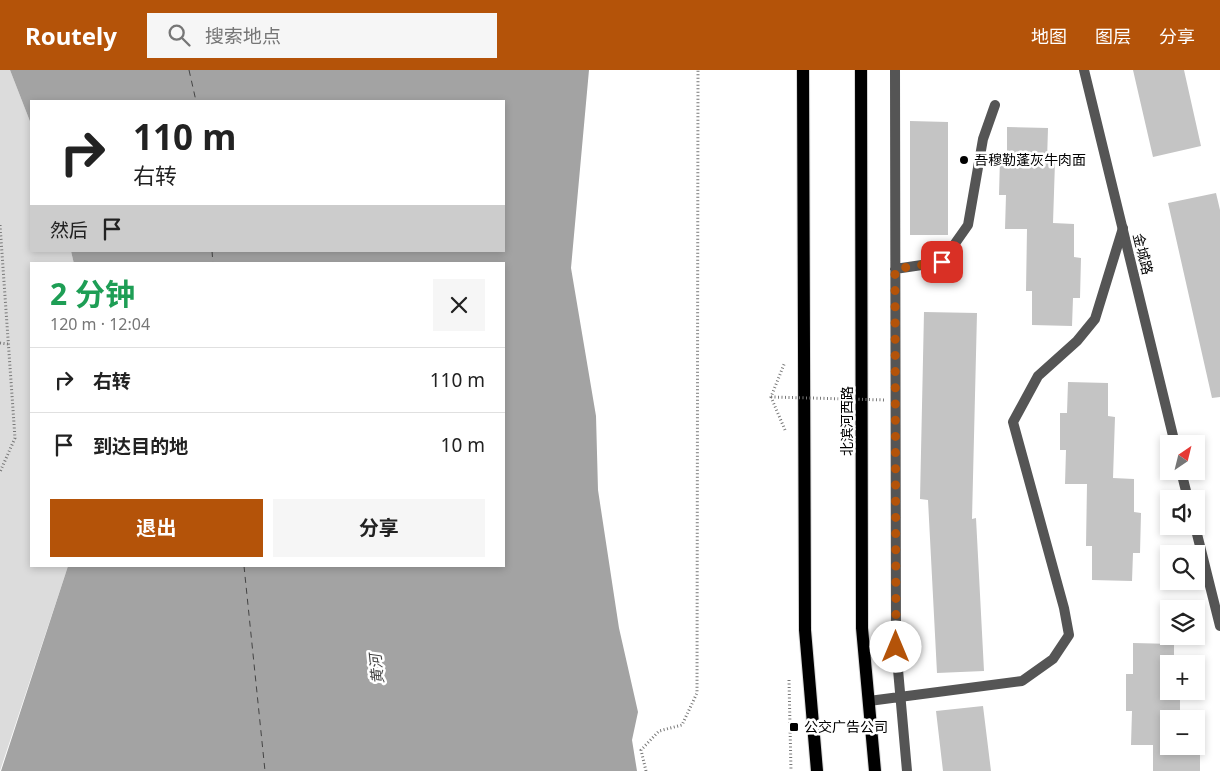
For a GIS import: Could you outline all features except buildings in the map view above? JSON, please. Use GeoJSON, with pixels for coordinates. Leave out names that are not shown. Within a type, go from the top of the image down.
{"type":"FeatureCollection","features":[{"type":"Feature","properties":{"kind":"main road"},"geometry":{"type":"LineString","coordinates":[[804,70],[805,630],[817,771]]}},
{"type":"Feature","properties":{"kind":"main road","name":"北滨河西路"},"geometry":{"type":"LineString","coordinates":[[861,70],[862,628],[875,771]]}},
{"type":"Feature","properties":{"kind":"street"},"geometry":{"type":"LineString","coordinates":[[895,70],[896,647],[907,771]]}},
{"type":"Feature","properties":{"kind":"street","name":"金城路"},"geometry":{"type":"LineString","coordinates":[[1084,70],[1173,435]]}},
{"type":"Feature","properties":{"kind":"street"},"geometry":{"type":"LineString","coordinates":[[895,269],[942,262],[968,225],[983,139],[995,105]]}},
{"type":"Feature","properties":{"kind":"street"},"geometry":{"type":"LineString","coordinates":[[869,702],[1022,680],[1053,660],[1069,635],[1064,608],[1013,422],[1038,376],[1077,341],[1095,319],[1123,228]]}},
{"type":"Feature","properties":{"kind":"street"},"geometry":{"type":"LineString","coordinates":[[1197,535],[1220,626]]}},
{"type":"Feature","properties":{"kind":"path"},"geometry":{"type":"LineString","coordinates":[[646,771],[641,750],[659,731],[682,725],[697,693],[698,70]]}},
{"type":"Feature","properties":{"kind":"path"},"geometry":{"type":"LineString","coordinates":[[0,225],[15,438],[0,472]]}},
{"type":"Feature","properties":{"kind":"path"},"geometry":{"type":"LineString","coordinates":[[0,343],[8,344]]}},
{"type":"Feature","properties":{"kind":"path"},"geometry":{"type":"LineString","coordinates":[[771,397],[886,400]]}},
{"type":"Feature","properties":{"kind":"shaded area"},"geometry":{"type":"Polygon","coordinates":[[[0,70],[10,70],[30,121],[30,252],[71,252],[74,262],[30,262],[30,567],[68,567],[0,771],[0,70]]]}},
{"type":"Feature","properties":{"kind":"water","name":"黄河"},"geometry":{"type":"Polygon","coordinates":[[[10,70],[589,70],[571,268],[596,416],[598,490],[619,628],[638,712],[632,740],[637,771],[1,771],[68,567],[505,567],[505,262],[74,262],[71,252],[505,252],[505,100],[30,100],[30,121],[10,70]]]}},
{"type":"Feature","properties":{"kind":"ferry route"},"geometry":{"type":"LineString","coordinates":[[189,70],[196,100]]}},
{"type":"Feature","properties":{"kind":"ferry route"},"geometry":{"type":"LineString","coordinates":[[212,252],[213,262]]}},
{"type":"Feature","properties":{"kind":"ferry route"},"geometry":{"type":"LineString","coordinates":[[244,567],[265,771]]}},
{"type":"Feature","properties":{"kind":"place","name":"吾穆勒蓬灰牛肉面"},"geometry":{"type":"Point","coordinates":[964,160]}},
{"type":"Feature","properties":{"kind":"place","name":"公交广告公司"},"geometry":{"type":"Point","coordinates":[794,727]}},
{"type":"Feature","properties":{"kind":"route"},"geometry":{"type":"LineString","coordinates":[[896,647],[895,269],[942,262]]}}]}
